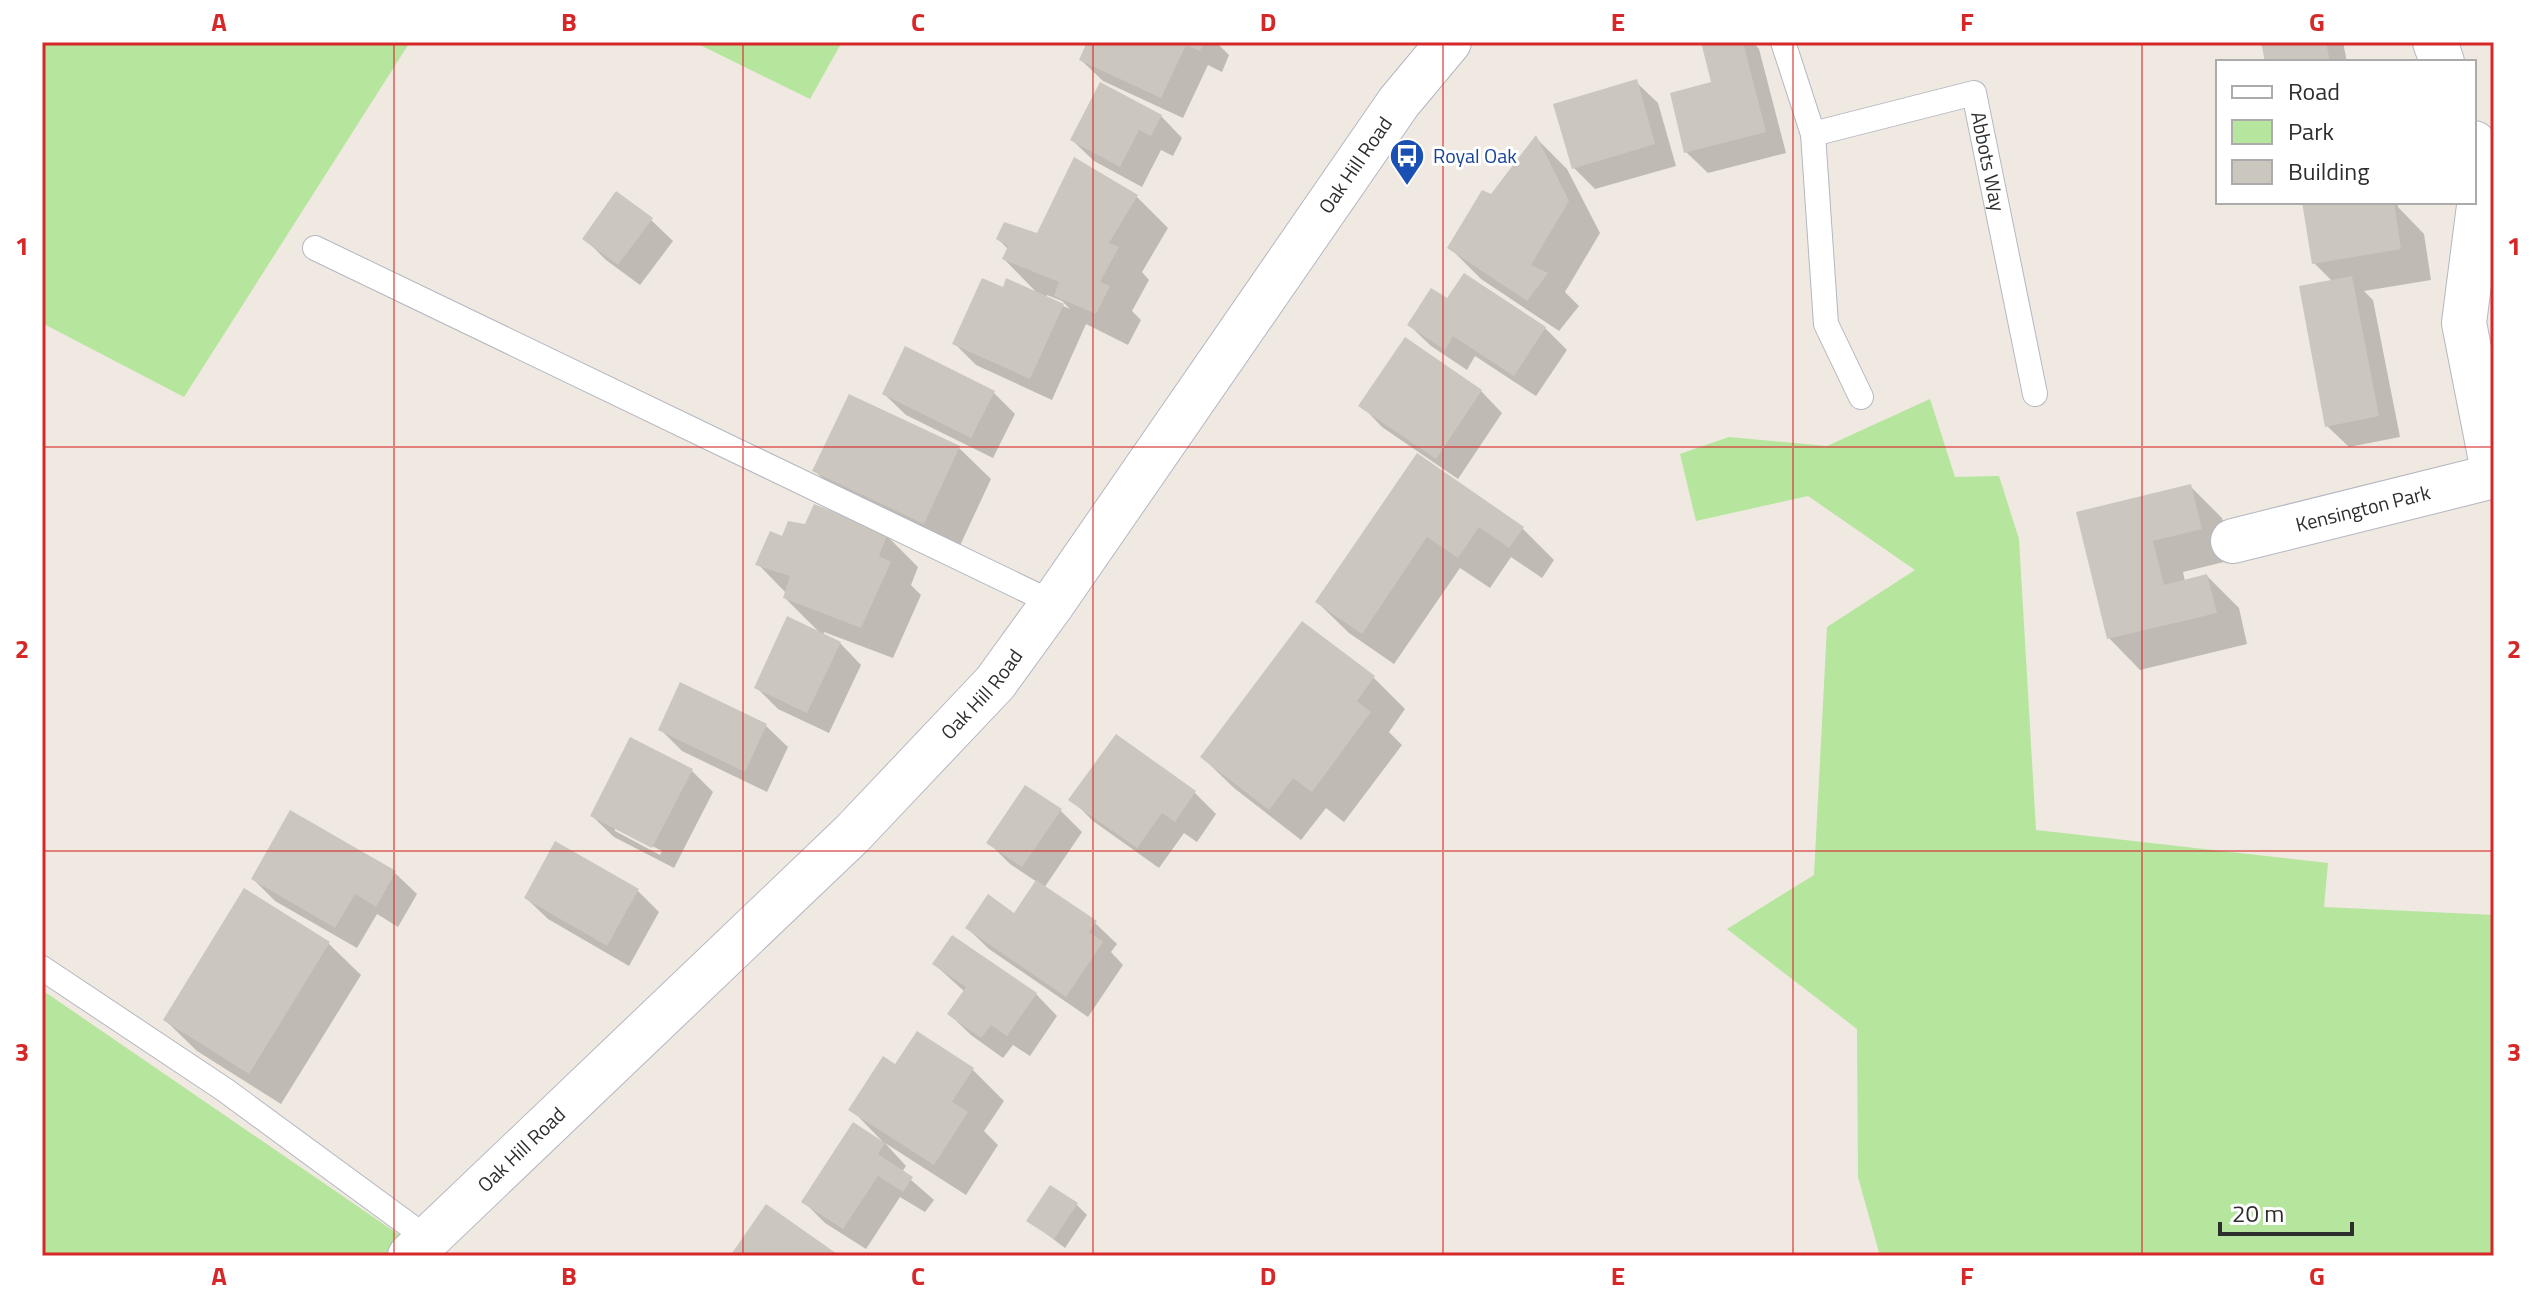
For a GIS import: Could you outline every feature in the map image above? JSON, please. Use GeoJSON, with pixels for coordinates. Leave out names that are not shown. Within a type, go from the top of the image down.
{"type":"FeatureCollection","features":[{"type":"Feature","properties":{"kind":"main road","name":"Oak Hill Road"},"geometry":{"type":"LineString","coordinates":[[419,1248],[852,834],[995,683],[1399,102],[1449,42]]}},
{"type":"Feature","properties":{"kind":"main road","name":"Kensington Park"},"geometry":{"type":"LineString","coordinates":[[2233,541],[2494,476],[2464,323],[2484,167],[2476,148]]}},
{"type":"Feature","properties":{"kind":"lane"},"geometry":{"type":"LineString","coordinates":[[1783,42],[1813,134],[1826,324],[1861,397]]}},
{"type":"Feature","properties":{"kind":"lane","name":"Abbots Way"},"geometry":{"type":"LineString","coordinates":[[1813,134],[1974,93],[2035,394]]}},
{"type":"Feature","properties":{"kind":"lane"},"geometry":{"type":"LineString","coordinates":[[315,248],[1053,603]]}},
{"type":"Feature","properties":{"kind":"lane"},"geometry":{"type":"LineString","coordinates":[[42,968],[225,1090],[419,1248]]}},
{"type":"Feature","properties":{"kind":"green space"},"geometry":{"type":"Polygon","coordinates":[[[42,42],[410,42],[184,397],[42,323],[42,42]]]}},
{"type":"Feature","properties":{"kind":"green space"},"geometry":{"type":"Polygon","coordinates":[[[694,42],[842,42],[810,99],[694,42]]]}},
{"type":"Feature","properties":{"kind":"green space"},"geometry":{"type":"Polygon","coordinates":[[[1930,399],[1955,477],[1999,476],[2019,539],[2036,830],[2328,863],[2324,907],[2494,915],[2494,1256],[1880,1256],[1858,1177],[1857,1029],[1727,929],[1814,875],[1827,627],[1915,570],[1808,496],[1696,521],[1680,454],[1729,437],[1827,446],[1930,399]]]}},
{"type":"Feature","properties":{"kind":"green space"},"geometry":{"type":"Polygon","coordinates":[[[42,990],[430,1256],[42,1256],[42,990]]]}},
{"type":"Feature","properties":{"kind":"building"},"geometry":{"type":"Polygon","coordinates":[[[1087,42],[1204,42],[1200,51],[1186,45],[1161,98],[1079,60],[1087,42]]]}},
{"type":"Feature","properties":{"kind":"building"},"geometry":{"type":"Polygon","coordinates":[[[1701,42],[1743,42],[1766,132],[1684,153],[1670,93],[1711,82],[1701,42]]]}},
{"type":"Feature","properties":{"kind":"building"},"geometry":{"type":"Polygon","coordinates":[[[2261,42],[2326,42],[2330,60],[2265,60],[2261,42]]]}},
{"type":"Feature","properties":{"kind":"building"},"geometry":{"type":"Polygon","coordinates":[[[1637,79],[1655,144],[1572,169],[1553,104],[1637,79]]]}},
{"type":"Feature","properties":{"kind":"building"},"geometry":{"type":"Polygon","coordinates":[[[1100,82],[1162,115],[1151,136],[1139,130],[1120,167],[1070,140],[1100,82]]]}},
{"type":"Feature","properties":{"kind":"building"},"geometry":{"type":"Polygon","coordinates":[[[1536,135],[1569,201],[1531,265],[1548,273],[1527,301],[1447,248],[1482,190],[1491,194],[1536,135]]]}},
{"type":"Feature","properties":{"kind":"building"},"geometry":{"type":"Polygon","coordinates":[[[1074,157],[1138,195],[1109,243],[1119,247],[1100,282],[1110,286],[1096,314],[1054,296],[1059,282],[1002,259],[1008,246],[996,239],[1004,222],[1037,233],[1074,157]]]}},
{"type":"Feature","properties":{"kind":"building"},"geometry":{"type":"Polygon","coordinates":[[[616,191],[653,218],[618,265],[582,239],[616,191]]]}},
{"type":"Feature","properties":{"kind":"building"},"geometry":{"type":"Polygon","coordinates":[[[2302,204],[2394,204],[2401,249],[2312,264],[2302,204]]]}},
{"type":"Feature","properties":{"kind":"building"},"geometry":{"type":"Polygon","coordinates":[[[1464,273],[1546,327],[1514,376],[1453,336],[1445,350],[1407,325],[1431,288],[1447,298],[1464,273]]]}},
{"type":"Feature","properties":{"kind":"building"},"geometry":{"type":"Polygon","coordinates":[[[2352,276],[2379,416],[2325,427],[2299,286],[2352,276]]]}},
{"type":"Feature","properties":{"kind":"building"},"geometry":{"type":"Polygon","coordinates":[[[982,278],[1003,287],[1006,278],[1064,304],[1030,379],[952,344],[982,278]]]}},
{"type":"Feature","properties":{"kind":"building"},"geometry":{"type":"Polygon","coordinates":[[[1405,337],[1482,390],[1436,459],[1358,406],[1405,337]]]}},
{"type":"Feature","properties":{"kind":"building"},"geometry":{"type":"Polygon","coordinates":[[[905,346],[995,391],[971,438],[882,394],[905,346]]]}},
{"type":"Feature","properties":{"kind":"building"},"geometry":{"type":"Polygon","coordinates":[[[849,394],[960,446],[924,524],[812,471],[849,394]]]}},
{"type":"Feature","properties":{"kind":"building"},"geometry":{"type":"Polygon","coordinates":[[[1417,453],[1524,527],[1509,548],[1479,527],[1458,558],[1427,537],[1362,634],[1315,602],[1417,453]]]}},
{"type":"Feature","properties":{"kind":"building"},"geometry":{"type":"Polygon","coordinates":[[[2191,484],[2202,529],[2153,541],[2164,585],[2207,574],[2217,613],[2107,639],[2076,512],[2191,484]]]}},
{"type":"Feature","properties":{"kind":"building"},"geometry":{"type":"Polygon","coordinates":[[[814,504],[888,533],[879,556],[891,562],[861,628],[783,598],[790,576],[755,565],[770,531],[782,536],[788,521],[805,524],[814,504]]]}},
{"type":"Feature","properties":{"kind":"building"},"geometry":{"type":"Polygon","coordinates":[[[787,616],[841,642],[807,713],[754,688],[787,616]]]}},
{"type":"Feature","properties":{"kind":"building"},"geometry":{"type":"Polygon","coordinates":[[[1302,621],[1375,676],[1357,701],[1371,712],[1312,792],[1293,778],[1269,810],[1200,757],[1302,621]]]}},
{"type":"Feature","properties":{"kind":"building"},"geometry":{"type":"Polygon","coordinates":[[[680,682],[767,724],[745,772],[658,730],[680,682]]]}},
{"type":"Feature","properties":{"kind":"building"},"geometry":{"type":"Polygon","coordinates":[[[1116,734],[1196,791],[1175,822],[1162,813],[1137,848],[1068,800],[1116,734]]]}},
{"type":"Feature","properties":{"kind":"building"},"geometry":{"type":"Polygon","coordinates":[[[630,737],[693,769],[652,848],[590,816],[630,737]]]}},
{"type":"Feature","properties":{"kind":"building"},"geometry":{"type":"Polygon","coordinates":[[[1025,785],[1062,809],[1022,867],[986,843],[1025,785]]]}},
{"type":"Feature","properties":{"kind":"building"},"geometry":{"type":"Polygon","coordinates":[[[290,810],[396,871],[376,907],[355,894],[335,928],[251,879],[290,810]]]}},
{"type":"Feature","properties":{"kind":"building"},"geometry":{"type":"Polygon","coordinates":[[[555,841],[639,889],[607,946],[524,898],[555,841]]]}},
{"type":"Feature","properties":{"kind":"building"},"geometry":{"type":"Polygon","coordinates":[[[1036,880],[1097,921],[1089,932],[1103,942],[1066,997],[965,928],[988,894],[1014,913],[1036,880]]]}},
{"type":"Feature","properties":{"kind":"building"},"geometry":{"type":"Polygon","coordinates":[[[244,888],[330,942],[249,1074],[163,1020],[244,888]]]}},
{"type":"Feature","properties":{"kind":"building"},"geometry":{"type":"Polygon","coordinates":[[[952,935],[1037,993],[1007,1036],[991,1025],[981,1038],[947,1014],[966,987],[932,964],[952,935]]]}},
{"type":"Feature","properties":{"kind":"building"},"geometry":{"type":"Polygon","coordinates":[[[917,1031],[974,1068],[952,1102],[968,1112],[934,1165],[848,1110],[883,1056],[895,1064],[917,1031]]]}},
{"type":"Feature","properties":{"kind":"building"},"geometry":{"type":"Polygon","coordinates":[[[853,1122],[885,1143],[878,1154],[913,1177],[903,1192],[878,1176],[843,1229],[801,1202],[853,1122]]]}},
{"type":"Feature","properties":{"kind":"building"},"geometry":{"type":"Polygon","coordinates":[[[1050,1185],[1078,1203],[1054,1239],[1026,1221],[1050,1185]]]}},
{"type":"Feature","properties":{"kind":"building"},"geometry":{"type":"Polygon","coordinates":[[[766,1204],[840,1256],[730,1256],[766,1204]]]}},
{"type":"Feature","properties":{"kind":"place","name":"Royal Oak"},"geometry":{"type":"Point","coordinates":[1407,187]}}]}
